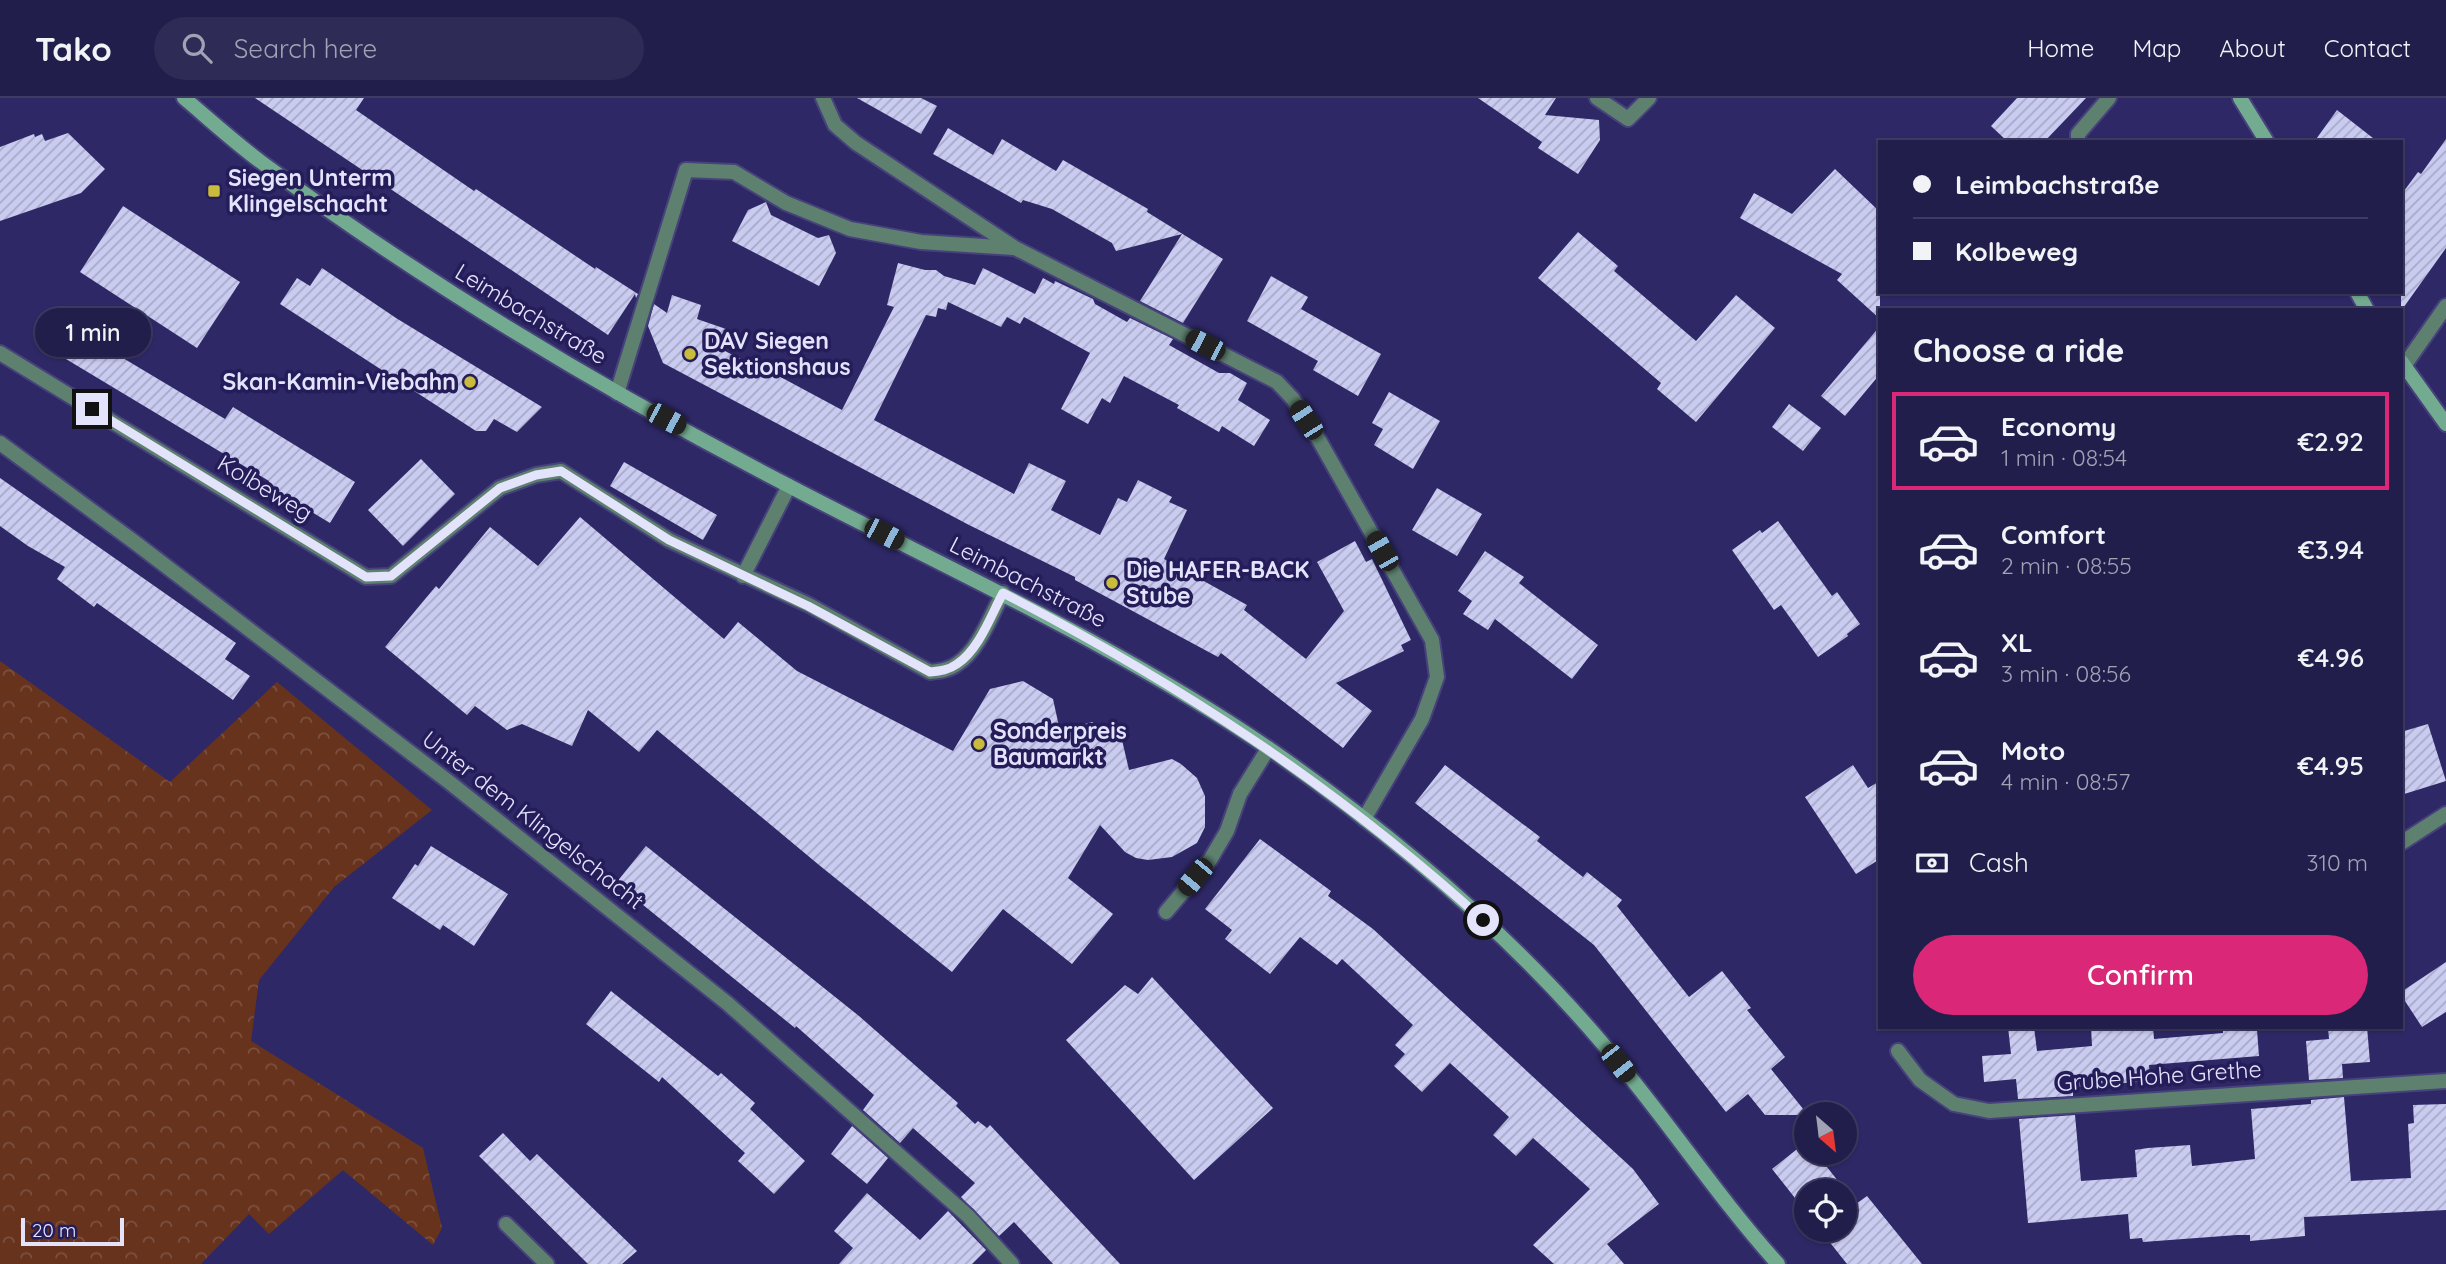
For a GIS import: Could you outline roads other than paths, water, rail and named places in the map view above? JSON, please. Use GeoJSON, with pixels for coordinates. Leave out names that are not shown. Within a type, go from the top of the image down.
{"type":"FeatureCollection","features":[{"type":"Feature","properties":{"kind":"main road","name":"Leimbachstraße"},"geometry":{"type":"LineString","coordinates":[[184,98],[258,160],[419,272],[617,393],[789,486],[1078,632],[1176,688],[1268,749],[1364,819],[1450,890],[1547,981],[1605,1046],[1778,1264]]}},
{"type":"Feature","properties":{"kind":"main road"},"geometry":{"type":"LineString","coordinates":[[2240,98],[2266,140]]}},
{"type":"Feature","properties":{"kind":"main road"},"geometry":{"type":"LineString","coordinates":[[2403,363],[2446,424]]}},
{"type":"Feature","properties":{"kind":"street"},"geometry":{"type":"LineString","coordinates":[[822,98],[835,125],[856,144],[1015,248],[1277,382],[1293,400],[1319,440],[1432,640],[1437,677],[1422,719],[1364,819]]}},
{"type":"Feature","properties":{"kind":"street"},"geometry":{"type":"LineString","coordinates":[[1597,98],[1628,119],[1648,98]]}},
{"type":"Feature","properties":{"kind":"street"},"geometry":{"type":"LineString","coordinates":[[2078,140],[2078,134],[2109,98]]}},
{"type":"Feature","properties":{"kind":"street"},"geometry":{"type":"LineString","coordinates":[[617,393],[686,170],[734,172],[786,203],[850,229],[921,242],[1015,248]]}},
{"type":"Feature","properties":{"kind":"street"},"geometry":{"type":"LineString","coordinates":[[2403,363],[2446,306]]}},
{"type":"Feature","properties":{"kind":"street","name":"Kolbeweg"},"geometry":{"type":"LineString","coordinates":[[0,353],[366,577],[391,576],[500,488],[536,475],[561,471],[669,540],[808,606],[930,672],[948,669],[960,663],[973,647],[1003,593]]}},
{"type":"Feature","properties":{"kind":"street","name":"Unter dem Klingelschacht"},"geometry":{"type":"LineString","coordinates":[[0,443],[449,782],[727,1003],[968,1216],[1012,1264]]}},
{"type":"Feature","properties":{"kind":"street"},"geometry":{"type":"LineString","coordinates":[[743,576],[789,486]]}},
{"type":"Feature","properties":{"kind":"street"},"geometry":{"type":"LineString","coordinates":[[1166,912],[1210,860],[1227,831],[1240,794],[1268,749]]}},
{"type":"Feature","properties":{"kind":"street"},"geometry":{"type":"LineString","coordinates":[[2403,842],[2446,814]]}},
{"type":"Feature","properties":{"kind":"street","name":"Grube Hohe Grethe"},"geometry":{"type":"LineString","coordinates":[[1898,1051],[1920,1080],[1954,1104],[1989,1111],[2446,1081]]}},
{"type":"Feature","properties":{"kind":"street"},"geometry":{"type":"LineString","coordinates":[[506,1224],[547,1264]]}},
{"type":"Feature","properties":{"kind":"place","name":"Siegen Unterm Klingelschacht"},"geometry":{"type":"Point","coordinates":[214,191]}},
{"type":"Feature","properties":{"kind":"place","name":"DAV Siegen Sektionshaus"},"geometry":{"type":"Point","coordinates":[690,354]}},
{"type":"Feature","properties":{"kind":"place","name":"Skan-Kamin-Viebahn"},"geometry":{"type":"Point","coordinates":[470,382]}},
{"type":"Feature","properties":{"kind":"place","name":"Die HAFER-BACK Stube"},"geometry":{"type":"Point","coordinates":[1112,583]}},
{"type":"Feature","properties":{"kind":"place","name":"Sonderpreis Baumarkt"},"geometry":{"type":"Point","coordinates":[979,744]}}]}
